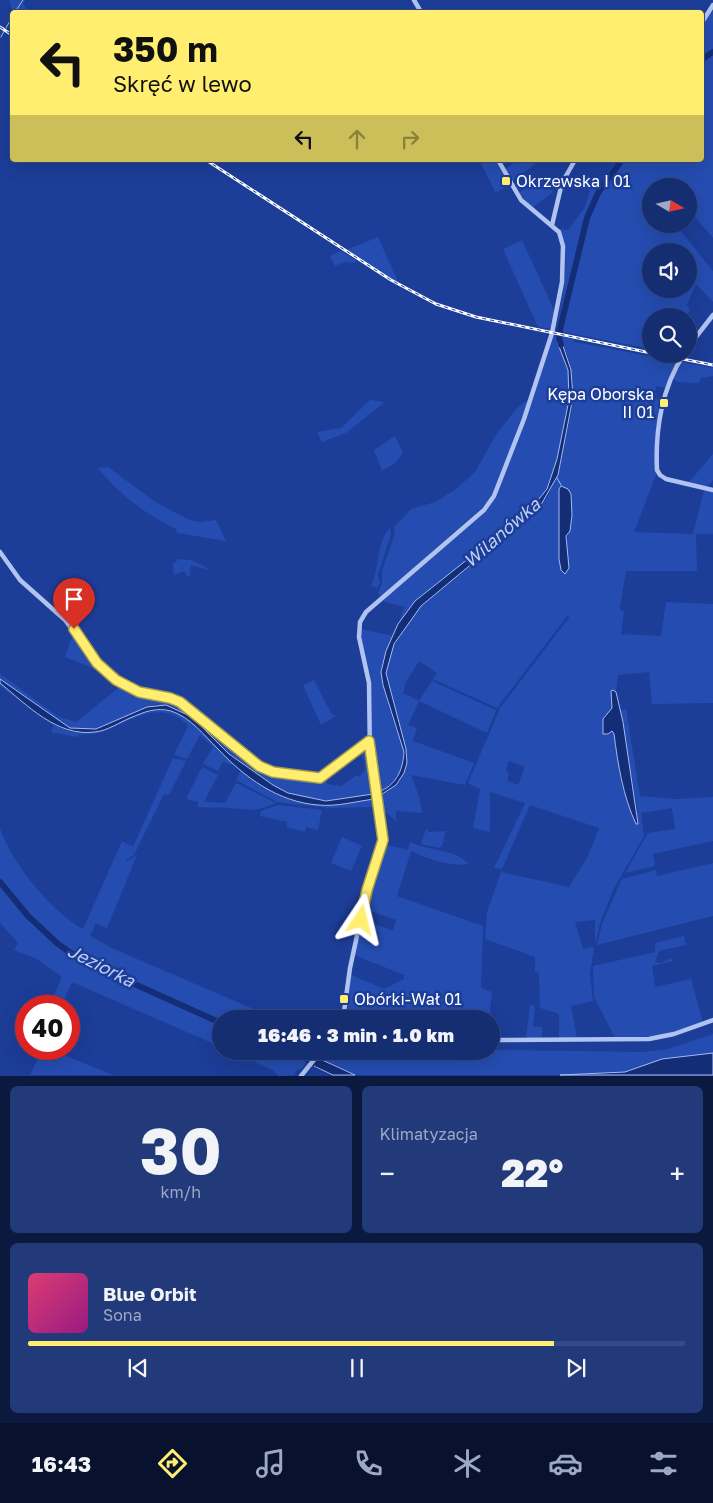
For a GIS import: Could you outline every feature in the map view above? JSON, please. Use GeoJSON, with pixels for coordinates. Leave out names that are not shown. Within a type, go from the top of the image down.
{"type":"FeatureCollection","features":[{"type":"Feature","properties":{"kind":"street"},"geometry":{"type":"LineString","coordinates":[[704,19],[713,5]]}},
{"type":"Feature","properties":{"kind":"street"},"geometry":{"type":"LineString","coordinates":[[344,1010],[350,968],[367,890],[383,840],[369,741],[370,695],[359,637],[360,622],[366,612],[484,510],[494,496],[524,418],[550,342],[560,300],[563,243],[559,232],[530,210],[521,200],[499,162]]}},
{"type":"Feature","properties":{"kind":"street"},"geometry":{"type":"LineString","coordinates":[[552,225],[562,182],[574,162]]}},
{"type":"Feature","properties":{"kind":"street"},"geometry":{"type":"LineString","coordinates":[[697,336],[713,315]]}},
{"type":"Feature","properties":{"kind":"street"},"geometry":{"type":"LineString","coordinates":[[679,363],[671,378],[663,403],[657,470],[666,479],[713,490]]}},
{"type":"Feature","properties":{"kind":"street"},"geometry":{"type":"LineString","coordinates":[[0,552],[20,580],[65,620],[97,663],[111,676],[134,691],[170,698],[180,702],[260,767],[273,772],[320,778],[369,741]]}},
{"type":"Feature","properties":{"kind":"street"},"geometry":{"type":"LineString","coordinates":[[500,1040],[649,1039],[674,1034],[713,1020]]}},
{"type":"Feature","properties":{"kind":"street"},"geometry":{"type":"LineString","coordinates":[[303,1074],[314,1060]]}},
{"type":"Feature","properties":{"kind":"shaded area"},"geometry":{"type":"Polygon","coordinates":[[[9,0],[25,0],[23,3],[27,10],[12,10],[9,0]]]}},
{"type":"Feature","properties":{"kind":"shaded area"},"geometry":{"type":"Polygon","coordinates":[[[713,9],[713,238],[698,220],[698,178],[642,178],[642,233],[682,233],[690,243],[642,243],[642,298],[690,298],[687,305],[688,308],[642,308],[642,347],[559,331],[560,328],[557,326],[565,277],[565,251],[560,229],[568,230],[585,207],[590,191],[587,189],[593,184],[599,189],[614,164],[616,165],[618,162],[704,162],[704,22],[713,9]]]}},
{"type":"Feature","properties":{"kind":"shaded area"},"geometry":{"type":"Polygon","coordinates":[[[480,162],[496,162],[508,185],[496,193],[480,162]]]}},
{"type":"Feature","properties":{"kind":"shaded area"},"geometry":{"type":"Polygon","coordinates":[[[515,162],[537,162],[512,182],[506,169],[515,162]]]}},
{"type":"Feature","properties":{"kind":"shaded area"},"geometry":{"type":"Polygon","coordinates":[[[539,177],[553,192],[532,208],[519,193],[539,177]]]}},
{"type":"Feature","properties":{"kind":"shaded area"},"geometry":{"type":"Polygon","coordinates":[[[378,237],[399,284],[346,250],[378,237]]]}},
{"type":"Feature","properties":{"kind":"shaded area"},"geometry":{"type":"Polygon","coordinates":[[[522,240],[556,314],[552,329],[538,327],[503,249],[522,240]]]}},
{"type":"Feature","properties":{"kind":"shaded area"},"geometry":{"type":"Polygon","coordinates":[[[341,251],[357,261],[355,263],[345,262],[335,266],[330,256],[341,251]]]}},
{"type":"Feature","properties":{"kind":"shaded area"},"geometry":{"type":"Polygon","coordinates":[[[697,251],[713,271],[713,302],[697,285],[697,251]]]}},
{"type":"Feature","properties":{"kind":"shaded area"},"geometry":{"type":"Polygon","coordinates":[[[553,335],[558,336],[558,344],[568,370],[569,400],[557,459],[547,489],[531,509],[415,601],[398,624],[404,607],[383,600],[483,512],[496,497],[533,400],[553,335]]]}},
{"type":"Feature","properties":{"kind":"shaded area"},"geometry":{"type":"Polygon","coordinates":[[[560,337],[574,339],[574,342],[642,355],[642,363],[676,363],[666,388],[657,386],[652,397],[662,400],[655,458],[656,475],[634,532],[693,534],[704,490],[713,492],[713,534],[696,534],[697,571],[626,571],[620,607],[620,610],[624,611],[621,634],[661,636],[666,602],[713,604],[713,703],[652,704],[649,672],[618,675],[616,692],[611,692],[612,708],[603,719],[603,734],[612,731],[614,734],[622,787],[632,813],[638,812],[620,711],[626,709],[640,796],[676,799],[713,797],[713,841],[653,854],[655,866],[625,873],[648,833],[675,829],[672,808],[641,813],[644,836],[613,890],[600,923],[595,945],[595,920],[575,922],[583,949],[594,947],[590,974],[593,1001],[571,1006],[577,1038],[559,1039],[559,1014],[540,1008],[539,973],[535,972],[535,957],[485,939],[487,912],[501,872],[569,887],[588,856],[599,828],[530,805],[502,869],[494,868],[525,803],[490,792],[490,832],[473,828],[480,789],[468,783],[500,708],[569,618],[568,615],[497,708],[433,679],[437,673],[419,661],[406,682],[403,693],[419,701],[408,725],[417,728],[413,741],[474,763],[465,785],[411,775],[420,799],[422,813],[396,811],[396,821],[381,808],[379,796],[404,773],[406,749],[386,673],[391,651],[411,618],[421,606],[502,540],[535,511],[547,497],[558,475],[572,409],[573,381],[569,360],[560,337]],[[559,489],[560,567],[566,548],[571,516],[571,496],[559,489]],[[509,761],[506,770],[509,773],[507,781],[518,785],[525,767],[509,761]]]}},
{"type":"Feature","properties":{"kind":"shaded area"},"geometry":{"type":"Polygon","coordinates":[[[680,363],[713,368],[713,376],[701,378],[699,383],[677,382],[673,378],[680,363]]]}},
{"type":"Feature","properties":{"kind":"shaded area"},"geometry":{"type":"Polygon","coordinates":[[[529,399],[493,494],[487,503],[381,597],[378,593],[382,584],[382,571],[395,533],[394,527],[411,509],[435,502],[456,489],[475,472],[497,433],[517,408],[529,399]]]}},
{"type":"Feature","properties":{"kind":"shaded area"},"geometry":{"type":"Polygon","coordinates":[[[370,400],[385,402],[346,433],[322,442],[317,432],[341,428],[370,400]]]}},
{"type":"Feature","properties":{"kind":"shaded area"},"geometry":{"type":"Polygon","coordinates":[[[395,436],[403,453],[394,464],[382,471],[374,450],[395,436]]]}},
{"type":"Feature","properties":{"kind":"shaded area"},"geometry":{"type":"Polygon","coordinates":[[[713,454],[713,480],[707,487],[689,482],[713,454]]]}},
{"type":"Feature","properties":{"kind":"shaded area"},"geometry":{"type":"Polygon","coordinates":[[[108,467],[154,501],[189,520],[200,522],[216,520],[226,541],[177,533],[176,529],[134,503],[115,487],[98,468],[108,467]]]}},
{"type":"Feature","properties":{"kind":"shaded area"},"geometry":{"type":"Polygon","coordinates":[[[390,528],[391,534],[378,575],[380,583],[377,588],[371,585],[376,571],[382,540],[390,528]]]}},
{"type":"Feature","properties":{"kind":"shaded area"},"geometry":{"type":"Polygon","coordinates":[[[179,559],[191,560],[206,567],[208,570],[191,565],[189,578],[184,571],[174,575],[173,564],[179,559]]]}},
{"type":"Feature","properties":{"kind":"shaded area"},"geometry":{"type":"Polygon","coordinates":[[[361,629],[393,636],[387,651],[383,680],[389,709],[404,752],[400,771],[394,781],[390,786],[378,792],[372,761],[371,684],[361,629]]]}},
{"type":"Feature","properties":{"kind":"shaded area"},"geometry":{"type":"Polygon","coordinates":[[[74,632],[105,673],[65,657],[74,632]]]}},
{"type":"Feature","properties":{"kind":"shaded area"},"geometry":{"type":"Polygon","coordinates":[[[0,674],[59,717],[76,722],[122,685],[141,695],[171,699],[204,722],[244,758],[274,773],[313,780],[327,778],[327,784],[341,786],[357,775],[359,777],[365,770],[364,759],[357,751],[361,749],[368,755],[374,790],[373,794],[351,799],[331,800],[313,799],[280,789],[264,780],[230,755],[198,721],[179,711],[157,704],[96,729],[70,728],[0,679],[0,674]]]}},
{"type":"Feature","properties":{"kind":"shaded area"},"geometry":{"type":"Polygon","coordinates":[[[314,680],[331,713],[336,716],[321,725],[303,685],[314,680]]]}},
{"type":"Feature","properties":{"kind":"shaded area"},"geometry":{"type":"Polygon","coordinates":[[[432,681],[496,710],[487,733],[419,701],[432,681]]]}},
{"type":"Feature","properties":{"kind":"shaded area"},"geometry":{"type":"Polygon","coordinates":[[[0,683],[16,697],[25,704],[0,686],[0,683]]]}},
{"type":"Feature","properties":{"kind":"shaded area"},"geometry":{"type":"Polygon","coordinates":[[[150,711],[178,714],[201,730],[237,767],[223,762],[218,771],[203,764],[213,747],[200,735],[187,759],[174,755],[188,726],[178,717],[168,713],[146,714],[102,732],[78,735],[77,737],[51,732],[54,726],[45,719],[69,731],[84,732],[111,726],[150,711]]]}},
{"type":"Feature","properties":{"kind":"shaded area"},"geometry":{"type":"Polygon","coordinates":[[[173,758],[186,761],[169,795],[164,794],[134,855],[126,860],[137,855],[107,928],[96,923],[90,936],[114,949],[256,1010],[212,1010],[212,1043],[72,982],[66,995],[54,995],[62,977],[37,959],[14,950],[18,943],[0,923],[0,828],[14,856],[34,885],[58,911],[83,929],[122,841],[133,847],[173,758]]]}},
{"type":"Feature","properties":{"kind":"shaded area"},"geometry":{"type":"Polygon","coordinates":[[[202,767],[218,775],[204,802],[225,803],[236,783],[276,803],[252,810],[197,807],[199,802],[186,799],[202,767]]]}},
{"type":"Feature","properties":{"kind":"shaded area"},"geometry":{"type":"Polygon","coordinates":[[[241,770],[258,783],[289,798],[319,804],[375,799],[376,807],[329,808],[277,802],[236,780],[241,770]]]}},
{"type":"Feature","properties":{"kind":"shaded area"},"geometry":{"type":"Polygon","coordinates":[[[278,805],[322,810],[318,830],[306,827],[305,832],[287,827],[287,822],[260,816],[261,811],[278,805]]]}},
{"type":"Feature","properties":{"kind":"shaded area"},"geometry":{"type":"Polygon","coordinates":[[[426,829],[429,832],[446,831],[442,846],[439,848],[421,844],[426,829]]]}},
{"type":"Feature","properties":{"kind":"shaded area"},"geometry":{"type":"Polygon","coordinates":[[[342,837],[362,846],[351,871],[331,863],[342,837]]]}},
{"type":"Feature","properties":{"kind":"shaded area"},"geometry":{"type":"Polygon","coordinates":[[[410,842],[456,855],[469,864],[447,863],[411,851],[397,896],[483,926],[481,988],[492,992],[490,1010],[347,1010],[351,975],[384,989],[404,979],[404,975],[354,955],[364,920],[393,931],[396,920],[365,909],[370,886],[384,844],[408,850],[410,842]]]}},
{"type":"Feature","properties":{"kind":"shaded area"},"geometry":{"type":"Polygon","coordinates":[[[713,863],[713,916],[597,945],[602,924],[622,879],[656,870],[657,876],[713,863]]]}},
{"type":"Feature","properties":{"kind":"shaded area"},"geometry":{"type":"Polygon","coordinates":[[[684,936],[686,945],[659,951],[655,962],[661,963],[670,958],[673,961],[652,966],[655,987],[691,979],[703,1023],[659,1036],[615,1038],[594,997],[593,966],[655,952],[655,943],[684,936]]]}},
{"type":"Feature","properties":{"kind":"shaded area"},"geometry":{"type":"Polygon","coordinates":[[[530,1005],[535,1006],[533,1026],[542,1027],[542,1040],[526,1039],[530,1005]]]}},
{"type":"Feature","properties":{"kind":"shaded area"},"geometry":{"type":"Polygon","coordinates":[[[713,1034],[713,1075],[355,1075],[324,1062],[324,1060],[500,1060],[500,1050],[643,1052],[668,1049],[713,1034]]]}},
{"type":"Feature","properties":{"kind":"shaded area"},"geometry":{"type":"Polygon","coordinates":[[[37,1060],[76,1060],[113,1075],[30,1075],[37,1060]]]}},
{"type":"Feature","properties":{"kind":"shaded area"},"geometry":{"type":"Polygon","coordinates":[[[251,1060],[308,1060],[294,1074],[297,1075],[279,1076],[273,1070],[251,1060]]]}},
{"type":"Feature","properties":{"kind":"water"},"geometry":{"type":"Polygon","coordinates":[[[558,336],[560,337],[571,370],[573,397],[558,475],[539,508],[421,606],[394,644],[386,673],[406,749],[407,763],[404,773],[396,785],[379,796],[378,792],[390,786],[400,771],[404,752],[383,685],[381,672],[386,651],[398,624],[415,601],[531,509],[547,489],[557,459],[569,400],[568,370],[558,344],[558,336]]]}},
{"type":"Feature","properties":{"kind":"water"},"geometry":{"type":"Polygon","coordinates":[[[561,486],[568,489],[571,494],[572,515],[570,531],[566,536],[569,568],[565,574],[561,570],[559,559],[559,489],[561,486]]]}},
{"type":"Feature","properties":{"kind":"water"},"geometry":{"type":"Polygon","coordinates":[[[0,679],[70,728],[96,729],[147,707],[166,705],[192,717],[229,754],[273,785],[288,793],[326,801],[373,794],[375,799],[340,805],[318,805],[289,799],[251,778],[228,759],[191,722],[171,711],[155,710],[145,712],[95,732],[68,730],[43,718],[0,683],[0,679]]]}},
{"type":"Feature","properties":{"kind":"water"},"geometry":{"type":"Polygon","coordinates":[[[611,691],[616,692],[623,722],[638,824],[636,824],[631,813],[624,791],[614,734],[612,731],[608,734],[603,734],[603,719],[612,708],[611,691]]]}},
{"type":"Feature","properties":{"kind":"water"},"geometry":{"type":"Polygon","coordinates":[[[713,1053],[713,1075],[560,1075],[625,1072],[662,1059],[713,1053]]]}},
{"type":"Feature","properties":{"kind":"water"},"geometry":{"type":"Polygon","coordinates":[[[319,1060],[322,1060],[355,1075],[333,1075],[314,1066],[319,1060]]]}},
{"type":"Feature","properties":{"kind":"waterway"},"geometry":{"type":"LineString","coordinates":[[16,10],[23,0]]}},
{"type":"Feature","properties":{"kind":"waterway"},"geometry":{"type":"LineString","coordinates":[[6,28],[10,21]]}},
{"type":"Feature","properties":{"kind":"waterway"},"geometry":{"type":"LineString","coordinates":[[1,37],[4,31]]}},
{"type":"Feature","properties":{"kind":"waterway","name":"Wilanówka"},"geometry":{"type":"LineString","coordinates":[[704,58],[713,52]]}},
{"type":"Feature","properties":{"kind":"waterway","name":"Wilanówka"},"geometry":{"type":"LineString","coordinates":[[561,345],[559,338],[561,325],[587,218],[598,193],[621,162]]}},
{"type":"Feature","properties":{"kind":"waterway"},"geometry":{"type":"LineString","coordinates":[[557,478],[561,485]]}},
{"type":"Feature","properties":{"kind":"waterway","name":"Jeziorka"},"geometry":{"type":"LineString","coordinates":[[0,882],[28,916],[58,944],[81,960],[212,1019]]}},
{"type":"Feature","properties":{"kind":"waterway","name":"Jeziorka"},"geometry":{"type":"LineString","coordinates":[[309,1060],[323,1066]]}},
{"type":"Feature","properties":{"kind":"railway"},"geometry":{"type":"LineString","coordinates":[[0,27],[10,34]]}},
{"type":"Feature","properties":{"kind":"railway"},"geometry":{"type":"LineString","coordinates":[[209,162],[391,280],[436,304],[476,317],[642,351]]}},
{"type":"Feature","properties":{"kind":"railway"},"geometry":{"type":"LineString","coordinates":[[697,362],[713,365]]}},
{"type":"Feature","properties":{"kind":"place","name":"Okrzewska I 01"},"geometry":{"type":"Point","coordinates":[506,181]}},
{"type":"Feature","properties":{"kind":"place","name":"Kępa Oborska II 01"},"geometry":{"type":"Point","coordinates":[664,403]}},
{"type":"Feature","properties":{"kind":"place","name":"Obórki-Wał 01"},"geometry":{"type":"Point","coordinates":[344,999]}},
{"type":"Feature","properties":{"kind":"route"},"geometry":{"type":"LineString","coordinates":[[74,629],[97,663],[116,680],[134,691],[170,698],[180,702],[203,719],[244,756],[267,770],[320,778],[369,741],[371,766],[383,827],[383,840],[367,890],[361,920]]}}]}
